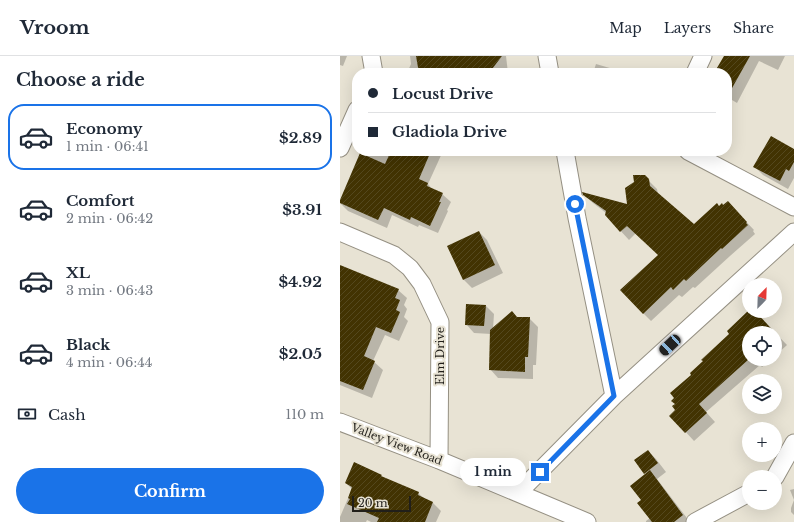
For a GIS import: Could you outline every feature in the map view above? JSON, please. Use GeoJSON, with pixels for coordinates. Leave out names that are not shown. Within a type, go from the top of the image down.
{"type":"FeatureCollection","features":[{"type":"Feature","properties":{"kind":"street"},"geometry":{"type":"LineString","coordinates":[[371,56],[373,68]]}},
{"type":"Feature","properties":{"kind":"street"},"geometry":{"type":"LineString","coordinates":[[547,56],[549,68]]}},
{"type":"Feature","properties":{"kind":"street"},"geometry":{"type":"LineString","coordinates":[[698,68],[704,56]]}},
{"type":"Feature","properties":{"kind":"street"},"geometry":{"type":"LineString","coordinates":[[340,148],[352,121]]}},
{"type":"Feature","properties":{"kind":"street"},"geometry":{"type":"LineString","coordinates":[[566,156],[577,218],[614,396]]}},
{"type":"Feature","properties":{"kind":"street"},"geometry":{"type":"LineString","coordinates":[[697,156],[794,207]]}},
{"type":"Feature","properties":{"kind":"street","name":"Elm Drive"},"geometry":{"type":"LineString","coordinates":[[340,232],[394,255],[410,268],[422,284],[440,322],[439,460]]}},
{"type":"Feature","properties":{"kind":"street"},"geometry":{"type":"LineString","coordinates":[[518,493],[614,396],[794,232]]}},
{"type":"Feature","properties":{"kind":"street","name":"Valley View Road"},"geometry":{"type":"LineString","coordinates":[[340,422],[439,460],[587,522]]}},
{"type":"Feature","properties":{"kind":"street"},"geometry":{"type":"LineString","coordinates":[[779,470],[794,443]]}},
{"type":"Feature","properties":{"kind":"street"},"geometry":{"type":"LineString","coordinates":[[695,522],[742,497]]}},
{"type":"Feature","properties":{"kind":"building"},"geometry":{"type":"Polygon","coordinates":[[[416,56],[502,56],[493,68],[418,68],[416,56]]]}},
{"type":"Feature","properties":{"kind":"building"},"geometry":{"type":"Polygon","coordinates":[[[724,56],[750,56],[732,88],[732,68],[717,68],[724,56]]]}},
{"type":"Feature","properties":{"kind":"building"},"geometry":{"type":"Polygon","coordinates":[[[771,136],[794,149],[794,162],[789,171],[786,169],[780,181],[753,167],[771,136]]]}},
{"type":"Feature","properties":{"kind":"building"},"geometry":{"type":"Polygon","coordinates":[[[359,156],[367,156],[385,164],[389,156],[429,156],[419,179],[428,183],[427,186],[443,193],[439,202],[441,202],[430,226],[411,217],[410,220],[384,208],[378,220],[340,203],[359,156]]]}},
{"type":"Feature","properties":{"kind":"building"},"geometry":{"type":"Polygon","coordinates":[[[633,175],[645,175],[649,179],[650,186],[694,224],[717,203],[719,206],[728,201],[748,225],[686,281],[684,279],[673,290],[671,287],[643,314],[620,290],[658,255],[627,226],[620,232],[605,215],[606,211],[583,195],[582,192],[627,204],[625,188],[634,182],[633,175]]]}},
{"type":"Feature","properties":{"kind":"building"},"geometry":{"type":"Polygon","coordinates":[[[479,231],[495,265],[463,280],[447,246],[479,231]]]}},
{"type":"Feature","properties":{"kind":"building"},"geometry":{"type":"Polygon","coordinates":[[[340,265],[399,289],[395,298],[400,300],[396,310],[400,312],[391,333],[376,327],[364,356],[375,361],[363,390],[340,381],[340,265]]]}},
{"type":"Feature","properties":{"kind":"building"},"geometry":{"type":"Polygon","coordinates":[[[466,304],[486,305],[484,326],[465,325],[466,304]]]}},
{"type":"Feature","properties":{"kind":"building"},"geometry":{"type":"Polygon","coordinates":[[[512,311],[517,317],[530,317],[528,357],[525,357],[525,372],[489,370],[490,330],[512,311]]]}},
{"type":"Feature","properties":{"kind":"building"},"geometry":{"type":"Polygon","coordinates":[[[742,317],[742,318],[761,318],[769,326],[742,326],[742,365],[699,404],[707,413],[685,433],[669,416],[675,410],[672,406],[675,404],[671,401],[674,398],[670,393],[691,375],[690,373],[703,361],[701,360],[729,334],[727,331],[742,317]]]}},
{"type":"Feature","properties":{"kind":"building"},"geometry":{"type":"Polygon","coordinates":[[[648,450],[658,463],[644,474],[634,460],[648,450]]]}},
{"type":"Feature","properties":{"kind":"building"},"geometry":{"type":"Polygon","coordinates":[[[354,462],[382,475],[381,476],[419,492],[418,495],[433,502],[425,522],[377,522],[379,518],[347,504],[350,499],[348,498],[352,487],[345,483],[354,462]]]}},
{"type":"Feature","properties":{"kind":"building"},"geometry":{"type":"Polygon","coordinates":[[[650,470],[683,515],[674,522],[652,522],[637,503],[641,500],[630,486],[650,470]]]}},
{"type":"Feature","properties":{"kind":"route"},"geometry":{"type":"LineString","coordinates":[[540,472],[614,396],[575,204]]}}]}
